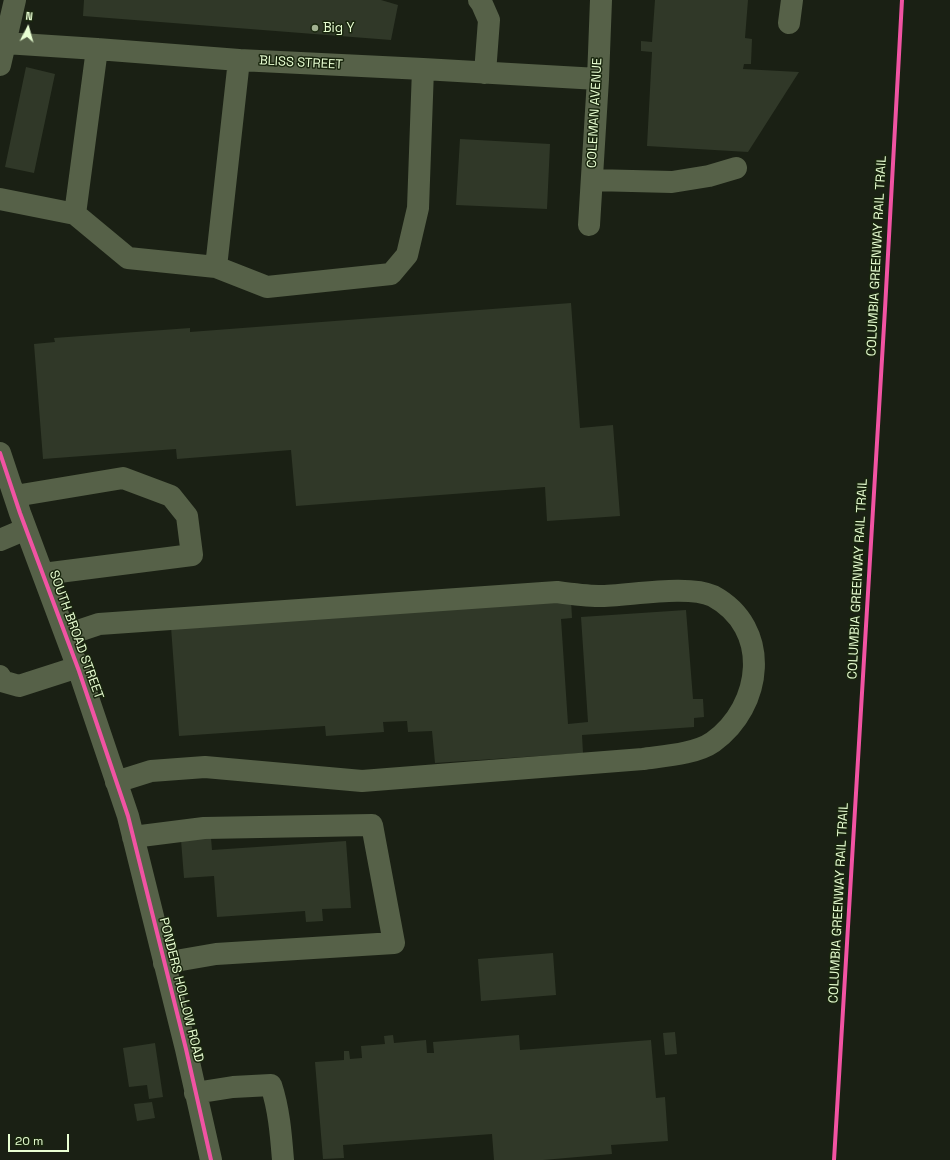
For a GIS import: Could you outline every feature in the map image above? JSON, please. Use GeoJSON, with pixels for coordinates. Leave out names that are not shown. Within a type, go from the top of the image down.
{"type":"FeatureCollection","features":[{"type":"Feature","properties":{"kind":"street"},"geometry":{"type":"LineString","coordinates":[[0,65],[15,0]]}},
{"type":"Feature","properties":{"kind":"street"},"geometry":{"type":"LineString","coordinates":[[479,0],[489,20],[485,73]]}},
{"type":"Feature","properties":{"kind":"street","name":"COLEMAN AVENUE"},"geometry":{"type":"LineString","coordinates":[[589,225],[598,79],[601,0]]}},
{"type":"Feature","properties":{"kind":"street"},"geometry":{"type":"LineString","coordinates":[[789,23],[792,0]]}},
{"type":"Feature","properties":{"kind":"street","name":"BLISS STREET"},"geometry":{"type":"LineString","coordinates":[[5,43],[239,60],[598,79]]}},
{"type":"Feature","properties":{"kind":"street"},"geometry":{"type":"LineString","coordinates":[[75,214],[97,49]]}},
{"type":"Feature","properties":{"kind":"street"},"geometry":{"type":"LineString","coordinates":[[216,267],[239,60]]}},
{"type":"Feature","properties":{"kind":"street"},"geometry":{"type":"LineString","coordinates":[[0,199],[75,214],[128,258],[216,267],[267,287],[391,274],[407,255],[418,208],[423,69]]}},
{"type":"Feature","properties":{"kind":"street"},"geometry":{"type":"LineString","coordinates":[[592,180],[672,182],[709,176],[736,168]]}},
{"type":"Feature","properties":{"kind":"street","name":"SOUTH BROAD STREET"},"geometry":{"type":"LineString","coordinates":[[0,453],[26,529],[78,667],[116,782],[134,843]]}},
{"type":"Feature","properties":{"kind":"street"},"geometry":{"type":"LineString","coordinates":[[15,496],[123,478],[171,496],[187,516],[192,555],[43,574]]}},
{"type":"Feature","properties":{"kind":"street"},"geometry":{"type":"LineString","coordinates":[[0,540],[26,529]]}},
{"type":"Feature","properties":{"kind":"street"},"geometry":{"type":"LineString","coordinates":[[66,635],[99,624],[557,592],[598,596],[691,590],[712,596],[731,608],[742,623],[751,641],[755,666],[752,685],[744,705],[731,726],[712,743],[688,752],[643,759],[362,781],[205,767],[151,771],[116,782]]}},
{"type":"Feature","properties":{"kind":"street"},"geometry":{"type":"LineString","coordinates":[[0,676],[2,681],[19,686],[78,667]]}},
{"type":"Feature","properties":{"kind":"street"},"geometry":{"type":"LineString","coordinates":[[134,843],[204,828],[372,824],[394,943],[216,954],[164,963]]}},
{"type":"Feature","properties":{"kind":"street","name":"PONDERS HOLLOW ROAD"},"geometry":{"type":"LineString","coordinates":[[134,843],[211,1160]]}},
{"type":"Feature","properties":{"kind":"street"},"geometry":{"type":"LineString","coordinates":[[195,1093],[233,1087],[271,1085],[276,1099],[281,1135],[282,1160]]}},
{"type":"Feature","properties":{"kind":"building","name":"Big Y"},"geometry":{"type":"Polygon","coordinates":[[[84,0],[381,0],[398,5],[391,40],[83,16],[84,0]]]}},
{"type":"Feature","properties":{"kind":"building"},"geometry":{"type":"Polygon","coordinates":[[[655,0],[748,0],[745,38],[752,39],[751,64],[744,64],[743,69],[799,72],[748,152],[647,146],[652,52],[641,51],[641,41],[652,42],[655,0]]]}},
{"type":"Feature","properties":{"kind":"building"},"geometry":{"type":"Polygon","coordinates":[[[26,67],[55,74],[34,173],[5,167],[26,67]]]}},
{"type":"Feature","properties":{"kind":"building"},"geometry":{"type":"Polygon","coordinates":[[[460,139],[550,144],[547,209],[456,205],[460,139]]]}},
{"type":"Feature","properties":{"kind":"building"},"geometry":{"type":"Polygon","coordinates":[[[571,303],[580,428],[613,425],[620,516],[547,521],[545,487],[296,506],[291,450],[177,459],[176,449],[43,459],[34,344],[55,342],[54,338],[190,328],[190,332],[571,303]]]}},
{"type":"Feature","properties":{"kind":"building"},"geometry":{"type":"Polygon","coordinates":[[[571,600],[572,618],[561,619],[568,724],[588,722],[581,617],[686,610],[693,699],[703,699],[704,717],[694,718],[694,727],[582,735],[583,753],[435,763],[432,731],[408,732],[407,721],[383,722],[384,732],[326,736],[325,726],[179,736],[171,627],[571,600]]]}},
{"type":"Feature","properties":{"kind":"building"},"geometry":{"type":"Polygon","coordinates":[[[211,838],[212,850],[346,841],[351,908],[322,909],[323,921],[306,922],[305,911],[217,917],[214,876],[184,878],[181,840],[211,838]]]}},
{"type":"Feature","properties":{"kind":"building"},"geometry":{"type":"Polygon","coordinates":[[[553,953],[556,995],[481,1001],[478,959],[553,953]]]}},
{"type":"Feature","properties":{"kind":"building"},"geometry":{"type":"Polygon","coordinates":[[[675,1032],[677,1054],[665,1055],[663,1033],[675,1032]]]}},
{"type":"Feature","properties":{"kind":"building"},"geometry":{"type":"Polygon","coordinates":[[[393,1035],[394,1043],[426,1040],[427,1053],[434,1053],[433,1042],[519,1035],[520,1050],[651,1040],[656,1098],[665,1097],[668,1141],[611,1145],[612,1154],[543,1160],[494,1160],[492,1134],[343,1145],[344,1158],[323,1159],[315,1062],[344,1060],[344,1051],[349,1051],[350,1059],[362,1058],[361,1046],[385,1044],[384,1036],[393,1035]]]}},
{"type":"Feature","properties":{"kind":"building"},"geometry":{"type":"Polygon","coordinates":[[[155,1043],[163,1097],[149,1099],[147,1085],[129,1087],[123,1048],[155,1043]]]}},
{"type":"Feature","properties":{"kind":"building"},"geometry":{"type":"Polygon","coordinates":[[[152,1102],[155,1118],[137,1121],[134,1104],[152,1102]]]}},
{"type":"Feature","properties":{"kind":"cycle path","name":"COLUMBIA GREENWAY RAIL TRAIL"},"geometry":{"type":"LineString","coordinates":[[834,1160],[902,0]]}},
{"type":"Feature","properties":{"kind":"cycle path"},"geometry":{"type":"LineString","coordinates":[[0,453],[20,513],[79,671],[128,816],[186,1049],[211,1160]]}},
{"type":"Feature","properties":{"kind":"place","name":"Big Y"},"geometry":{"type":"Point","coordinates":[315,28]}}]}
